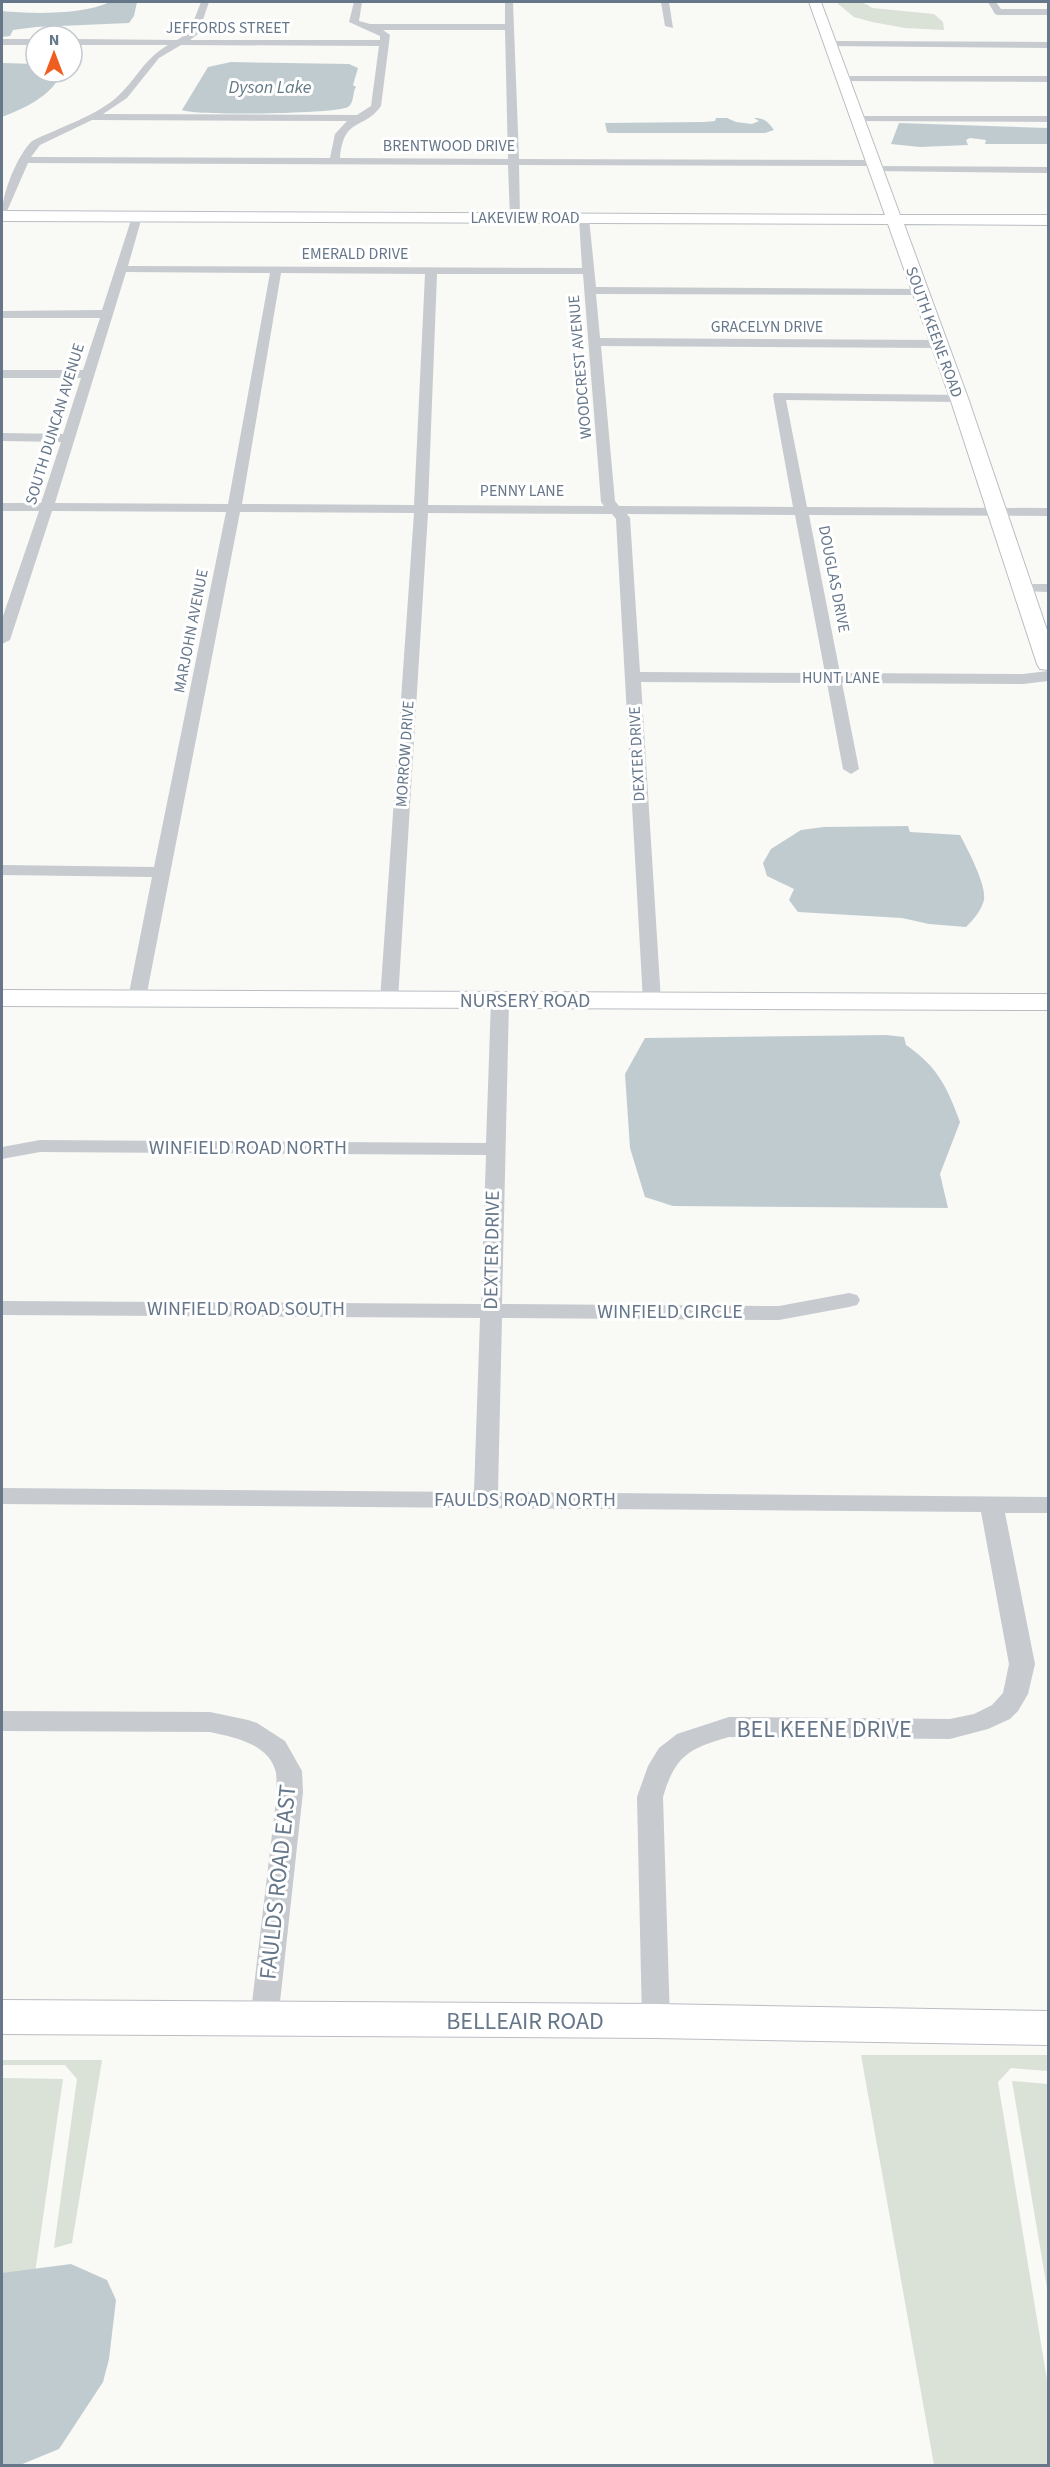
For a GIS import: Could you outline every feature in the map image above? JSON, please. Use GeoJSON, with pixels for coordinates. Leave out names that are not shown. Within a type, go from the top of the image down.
{"type":"FeatureCollection","features":[{"type":"Feature","properties":{"kind":"main road","name":"SOUTH KEENE ROAD"},"geometry":{"type":"LineString","coordinates":[[815,2],[939,344],[1048,664]]}},
{"type":"Feature","properties":{"kind":"main road","name":"LAKEVIEW ROAD"},"geometry":{"type":"LineString","coordinates":[[2,216],[1048,220]]}},
{"type":"Feature","properties":{"kind":"main road","name":"NURSERY ROAD"},"geometry":{"type":"LineString","coordinates":[[2,998],[1048,1002]]}},
{"type":"Feature","properties":{"kind":"main road","name":"BELLEAIR ROAD"},"geometry":{"type":"LineString","coordinates":[[2,2017],[656,2021],[1048,2028]]}},
{"type":"Feature","properties":{"kind":"street"},"geometry":{"type":"LineString","coordinates":[[2,211],[29,150],[36,143],[112,106],[156,56],[189,38],[196,29],[206,2]]}},
{"type":"Feature","properties":{"kind":"street"},"geometry":{"type":"LineString","coordinates":[[334,161],[340,131],[373,111],[376,106],[385,35],[354,22],[358,2]]}},
{"type":"Feature","properties":{"kind":"street"},"geometry":{"type":"LineString","coordinates":[[509,2],[515,218]]}},
{"type":"Feature","properties":{"kind":"street"},"geometry":{"type":"LineString","coordinates":[[665,2],[670,26]]}},
{"type":"Feature","properties":{"kind":"street"},"geometry":{"type":"LineString","coordinates":[[992,2],[998,12],[1048,12]]}},
{"type":"Feature","properties":{"kind":"street"},"geometry":{"type":"LineString","coordinates":[[365,27],[509,27]]}},
{"type":"Feature","properties":{"kind":"street"},"geometry":{"type":"LineString","coordinates":[[2,42],[24,42]]}},
{"type":"Feature","properties":{"kind":"street","name":"JEFFORDS STREET"},"geometry":{"type":"LineString","coordinates":[[84,42],[383,44]]}},
{"type":"Feature","properties":{"kind":"street"},"geometry":{"type":"LineString","coordinates":[[830,44],[1048,45]]}},
{"type":"Feature","properties":{"kind":"street"},"geometry":{"type":"LineString","coordinates":[[842,79],[1048,79]]}},
{"type":"Feature","properties":{"kind":"street"},"geometry":{"type":"LineString","coordinates":[[90,117],[359,118]]}},
{"type":"Feature","properties":{"kind":"street"},"geometry":{"type":"LineString","coordinates":[[856,119],[1048,119]]}},
{"type":"Feature","properties":{"kind":"street","name":"BRENTWOOD DRIVE"},"geometry":{"type":"LineString","coordinates":[[24,160],[514,161],[1048,170]]}},
{"type":"Feature","properties":{"kind":"street","name":"SOUTH DUNCAN AVENUE"},"geometry":{"type":"LineString","coordinates":[[2,640],[47,507],[137,217]]}},
{"type":"Feature","properties":{"kind":"street","name":"WOODCREST AVENUE"},"geometry":{"type":"LineString","coordinates":[[584,218],[608,502],[615,510]]}},
{"type":"Feature","properties":{"kind":"street","name":"EMERALD DRIVE"},"geometry":{"type":"LineString","coordinates":[[121,269],[589,271]]}},
{"type":"Feature","properties":{"kind":"street","name":"MARJOHN AVENUE"},"geometry":{"type":"LineString","coordinates":[[137,998],[234,508],[276,270]]}},
{"type":"Feature","properties":{"kind":"street","name":"MORROW DRIVE"},"geometry":{"type":"LineString","coordinates":[[389,1000],[421,509],[431,271]]}},
{"type":"Feature","properties":{"kind":"street"},"geometry":{"type":"LineString","coordinates":[[590,290],[919,291]]}},
{"type":"Feature","properties":{"kind":"street"},"geometry":{"type":"LineString","coordinates":[[2,314],[107,314]]}},
{"type":"Feature","properties":{"kind":"street","name":"GRACELYN DRIVE"},"geometry":{"type":"LineString","coordinates":[[595,342],[939,344]]}},
{"type":"Feature","properties":{"kind":"street"},"geometry":{"type":"LineString","coordinates":[[2,374],[87,374]]}},
{"type":"Feature","properties":{"kind":"street","name":"DOUGLAS DRIVE"},"geometry":{"type":"LineString","coordinates":[[851,770],[803,510],[779,396],[958,398]]}},
{"type":"Feature","properties":{"kind":"street"},"geometry":{"type":"LineString","coordinates":[[2,437],[67,438]]}},
{"type":"Feature","properties":{"kind":"street","name":"PENNY LANE"},"geometry":{"type":"LineString","coordinates":[[2,507],[1048,512]]}},
{"type":"Feature","properties":{"kind":"street","name":"DEXTER DRIVE"},"geometry":{"type":"LineString","coordinates":[[615,510],[623,518],[652,1001]]}},
{"type":"Feature","properties":{"kind":"street"},"geometry":{"type":"LineString","coordinates":[[1023,588],[1048,588]]}},
{"type":"Feature","properties":{"kind":"street"},"geometry":{"type":"LineString","coordinates":[[2,591],[18,591]]}},
{"type":"Feature","properties":{"kind":"street","name":"HUNT LANE"},"geometry":{"type":"LineString","coordinates":[[633,677],[1023,679],[1048,676]]}},
{"type":"Feature","properties":{"kind":"street"},"geometry":{"type":"LineString","coordinates":[[2,870],[162,872]]}},
{"type":"Feature","properties":{"kind":"street","name":"DEXTER DRIVE"},"geometry":{"type":"LineString","coordinates":[[486,1499],[500,1001]]}},
{"type":"Feature","properties":{"kind":"street","name":"WINFIELD ROAD NORTH"},"geometry":{"type":"LineString","coordinates":[[2,1153],[40,1146],[495,1149]]}},
{"type":"Feature","properties":{"kind":"street","name":"WINFIELD CIRCLE"},"geometry":{"type":"LineString","coordinates":[[490,1311],[779,1313],[849,1300]]}},
{"type":"Feature","properties":{"kind":"street","name":"WINFIELD ROAD SOUTH"},"geometry":{"type":"LineString","coordinates":[[2,1308],[490,1311]]}},
{"type":"Feature","properties":{"kind":"street","name":"FAULDS ROAD NORTH"},"geometry":{"type":"LineString","coordinates":[[2,1496],[1048,1505]]}},
{"type":"Feature","properties":{"kind":"street","name":"BEL KEENE DRIVE"},"geometry":{"type":"LineString","coordinates":[[656,2021],[650,1797],[656,1772],[671,1749],[697,1736],[729,1727],[950,1729],[981,1724],[1008,1707],[1020,1686],[1022,1664],[991,1504]]}},
{"type":"Feature","properties":{"kind":"street","name":"FAULDS ROAD EAST"},"geometry":{"type":"LineString","coordinates":[[2,1721],[210,1722],[248,1730],[276,1748],[289,1771],[290,1792],[264,2020]]}},
{"type":"Feature","properties":{"kind":"shaded area"},"geometry":{"type":"Polygon","coordinates":[[[857,2],[872,8],[934,14],[943,22],[944,30],[905,28],[872,22],[854,17],[837,3],[857,2]]]}},
{"type":"Feature","properties":{"kind":"shaded area"},"geometry":{"type":"Polygon","coordinates":[[[861,2055],[1048,2055],[1048,2071],[1011,2068],[998,2082],[1048,2386],[1048,2465],[934,2465],[861,2055]]]}},
{"type":"Feature","properties":{"kind":"shaded area"},"geometry":{"type":"Polygon","coordinates":[[[2,2060],[102,2060],[72,2243],[54,2248],[77,2079],[65,2065],[2,2065],[2,2060]]]}},
{"type":"Feature","properties":{"kind":"shaded area"},"geometry":{"type":"Polygon","coordinates":[[[2,2078],[63,2079],[35,2273],[2,2466],[2,2078]]]}},
{"type":"Feature","properties":{"kind":"shaded area"},"geometry":{"type":"Polygon","coordinates":[[[1012,2081],[1048,2084],[1048,2294],[1012,2081]]]}},
{"type":"Feature","properties":{"kind":"water"},"geometry":{"type":"Polygon","coordinates":[[[110,2],[137,2],[134,16],[129,23],[24,24],[24,29],[13,30],[10,36],[2,37],[2,11],[42,13],[99,6],[110,2]]]}},
{"type":"Feature","properties":{"kind":"water","name":"Dyson Lake"},"geometry":{"type":"Polygon","coordinates":[[[231,62],[349,64],[358,68],[353,85],[356,87],[353,100],[348,107],[293,113],[237,114],[182,110],[208,67],[231,62]]]}},
{"type":"Feature","properties":{"kind":"water"},"geometry":{"type":"Polygon","coordinates":[[[2,63],[24,64],[24,84],[54,84],[37,100],[2,117],[2,63]]]}},
{"type":"Feature","properties":{"kind":"water"},"geometry":{"type":"Polygon","coordinates":[[[716,118],[727,118],[752,124],[759,121],[754,118],[761,119],[774,130],[765,133],[609,133],[605,123],[704,122],[715,121],[716,118]]]}},
{"type":"Feature","properties":{"kind":"water"},"geometry":{"type":"Polygon","coordinates":[[[899,123],[1048,128],[1048,144],[985,144],[986,140],[970,138],[966,140],[968,145],[920,147],[891,144],[899,123]]]}},
{"type":"Feature","properties":{"kind":"water"},"geometry":{"type":"Polygon","coordinates":[[[908,826],[910,832],[960,835],[976,867],[984,894],[981,908],[966,927],[929,924],[902,918],[798,912],[789,900],[794,889],[767,876],[763,863],[771,849],[801,830],[824,827],[908,826]]]}},
{"type":"Feature","properties":{"kind":"water"},"geometry":{"type":"Polygon","coordinates":[[[886,1035],[904,1037],[906,1045],[934,1070],[951,1098],[960,1122],[940,1174],[948,1208],[673,1206],[645,1197],[630,1148],[625,1074],[645,1038],[886,1035]]]}},
{"type":"Feature","properties":{"kind":"water"},"geometry":{"type":"Polygon","coordinates":[[[71,2264],[107,2280],[116,2300],[109,2359],[103,2382],[59,2449],[20,2465],[2,2465],[2,2273],[71,2264]]]}}]}
